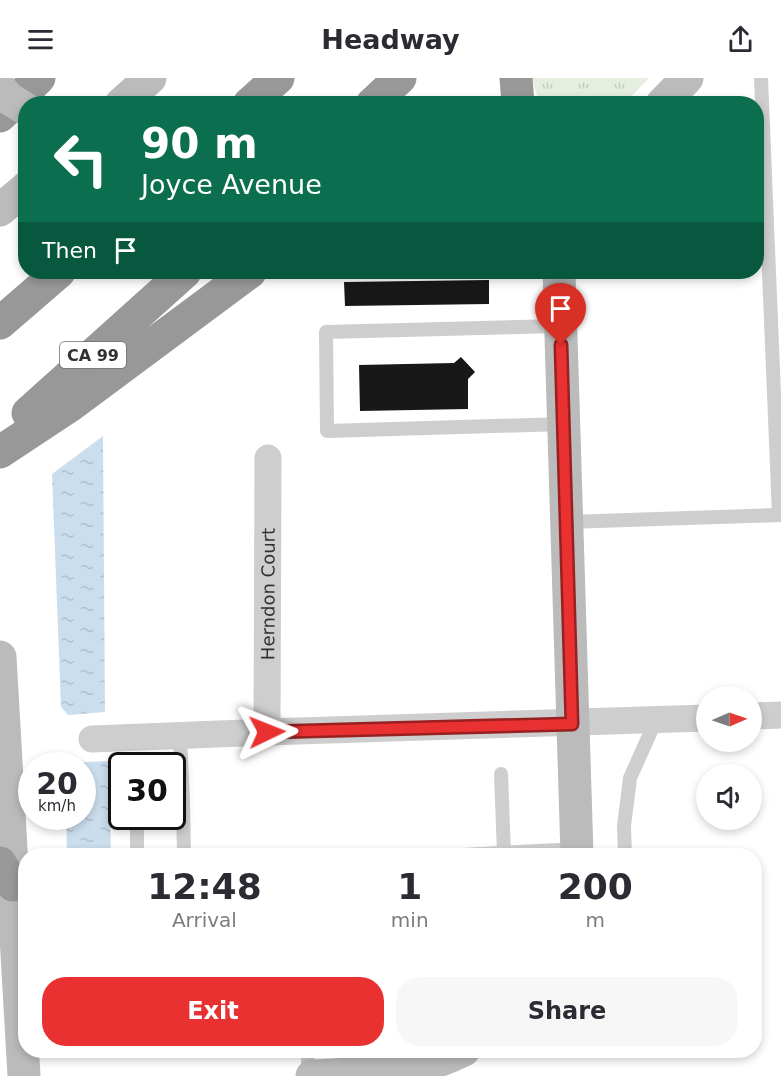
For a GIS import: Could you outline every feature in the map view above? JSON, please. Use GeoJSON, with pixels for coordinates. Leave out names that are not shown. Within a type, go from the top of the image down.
{"type":"FeatureCollection","features":[{"type":"Feature","properties":{"kind":"highway"},"geometry":{"type":"LineString","coordinates":[[21,96],[39,78]]}},
{"type":"Feature","properties":{"kind":"highway"},"geometry":{"type":"LineString","coordinates":[[258,96],[278,78]]}},
{"type":"Feature","properties":{"kind":"highway"},"geometry":{"type":"LineString","coordinates":[[381,96],[400,78]]}},
{"type":"Feature","properties":{"kind":"highway"},"geometry":{"type":"LineString","coordinates":[[516,78],[517,96]]}},
{"type":"Feature","properties":{"kind":"highway"},"geometry":{"type":"LineString","coordinates":[[0,116],[18,98]]}},
{"type":"Feature","properties":{"kind":"highway"},"geometry":{"type":"LineString","coordinates":[[0,323],[51,279]]}},
{"type":"Feature","properties":{"kind":"highway","name":"CA 99"},"geometry":{"type":"LineString","coordinates":[[0,438],[177,279]]}},
{"type":"Feature","properties":{"kind":"highway"},"geometry":{"type":"LineString","coordinates":[[0,452],[71,405],[241,279]]}},
{"type":"Feature","properties":{"kind":"main road"},"geometry":{"type":"LineString","coordinates":[[128,96],[150,78]]}},
{"type":"Feature","properties":{"kind":"main road"},"geometry":{"type":"LineString","coordinates":[[670,96],[687,78]]}},
{"type":"Feature","properties":{"kind":"main road"},"geometry":{"type":"LineString","coordinates":[[0,88],[8,98],[18,104]]}},
{"type":"Feature","properties":{"kind":"main road"},"geometry":{"type":"LineString","coordinates":[[0,210],[18,195]]}},
{"type":"Feature","properties":{"kind":"main road"},"geometry":{"type":"LineString","coordinates":[[560,279],[577,848]]}},
{"type":"Feature","properties":{"kind":"main road"},"geometry":{"type":"LineString","coordinates":[[0,657],[6,874],[18,1009]]}},
{"type":"Feature","properties":{"kind":"main road"},"geometry":{"type":"LineString","coordinates":[[22,1058],[24,1076]]}},
{"type":"Feature","properties":{"kind":"main road"},"geometry":{"type":"LineString","coordinates":[[310,1076],[409,1071],[445,1058]]}},
{"type":"Feature","properties":{"kind":"street","name":"Herndon Court"},"geometry":{"type":"LineString","coordinates":[[267,732],[268,458]]}},
{"type":"Feature","properties":{"kind":"street"},"geometry":{"type":"LineString","coordinates":[[762,716],[781,715]]}},
{"type":"Feature","properties":{"kind":"street"},"geometry":{"type":"LineString","coordinates":[[92,740],[696,718]]}},
{"type":"Feature","properties":{"kind":"lane"},"geometry":{"type":"LineString","coordinates":[[761,78],[762,96]]}},
{"type":"Feature","properties":{"kind":"lane"},"geometry":{"type":"LineString","coordinates":[[566,522],[780,515],[764,147]]}},
{"type":"Feature","properties":{"kind":"lane"},"geometry":{"type":"LineString","coordinates":[[561,326],[326,332],[327,431],[563,424]]}},
{"type":"Feature","properties":{"kind":"lane"},"geometry":{"type":"LineString","coordinates":[[625,848],[624,826],[630,778],[656,720]]}},
{"type":"Feature","properties":{"kind":"lane"},"geometry":{"type":"LineString","coordinates":[[180,736],[180,752]]}},
{"type":"Feature","properties":{"kind":"lane"},"geometry":{"type":"LineString","coordinates":[[501,774],[504,848]]}},
{"type":"Feature","properties":{"kind":"lane"},"geometry":{"type":"LineString","coordinates":[[137,830],[138,848]]}},
{"type":"Feature","properties":{"kind":"lane"},"geometry":{"type":"LineString","coordinates":[[181,830],[183,848]]}},
{"type":"Feature","properties":{"kind":"lane"},"geometry":{"type":"LineString","coordinates":[[309,1058],[310,1076]]}},
{"type":"Feature","properties":{"kind":"green space"},"geometry":{"type":"Polygon","coordinates":[[[532,78],[649,78],[632,96],[537,96],[532,78]]]}},
{"type":"Feature","properties":{"kind":"water"},"geometry":{"type":"Polygon","coordinates":[[[103,436],[105,712],[68,715],[61,707],[52,474],[103,436]]]}},
{"type":"Feature","properties":{"kind":"water"},"geometry":{"type":"Polygon","coordinates":[[[108,761],[108,830],[110,830],[111,848],[67,848],[66,830],[96,830],[96,762],[108,761]]]}},
{"type":"Feature","properties":{"kind":"building"},"geometry":{"type":"Polygon","coordinates":[[[489,280],[489,304],[345,306],[344,282],[489,280]]]}},
{"type":"Feature","properties":{"kind":"building"},"geometry":{"type":"Polygon","coordinates":[[[461,357],[475,372],[468,379],[468,409],[360,411],[359,365],[454,363],[461,357]]]}},
{"type":"Feature","properties":{"kind":"route"},"geometry":{"type":"LineString","coordinates":[[267,732],[572,724],[561,345]]}}]}
